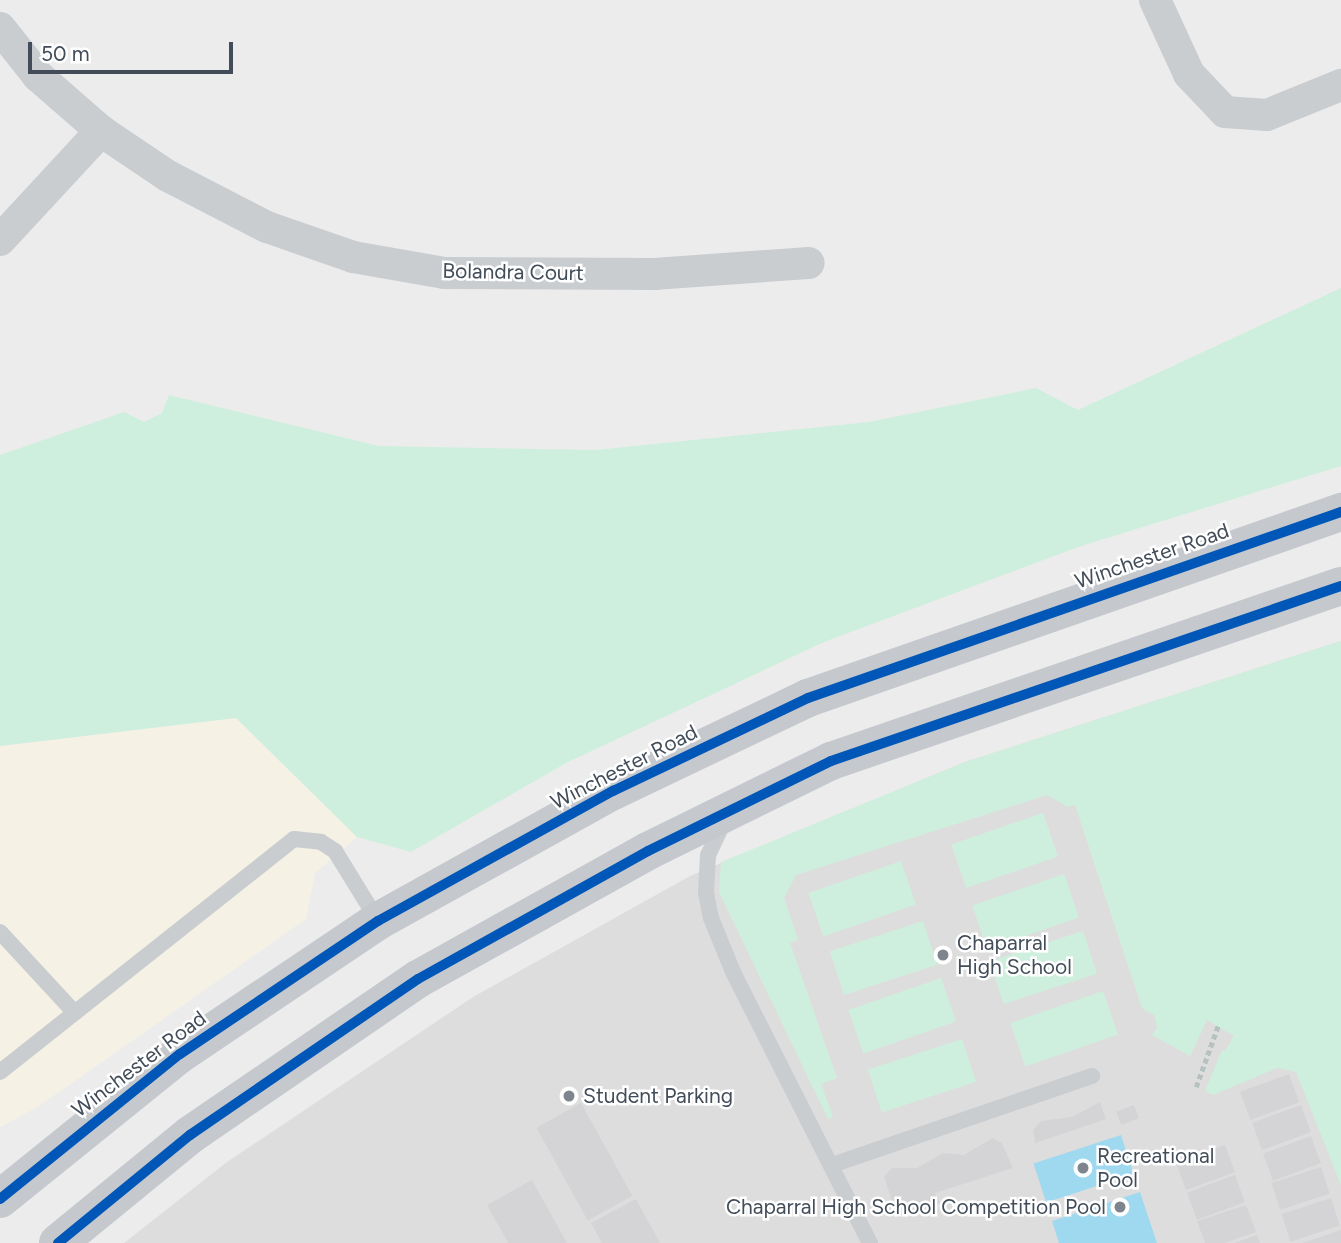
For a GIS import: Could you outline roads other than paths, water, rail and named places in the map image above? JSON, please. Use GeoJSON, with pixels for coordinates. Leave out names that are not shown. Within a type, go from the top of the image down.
{"type":"FeatureCollection","features":[{"type":"Feature","properties":{"kind":"main road","name":"Winchester Road"},"geometry":{"type":"LineString","coordinates":[[0,1199],[180,1054],[378,921],[613,791],[808,698],[1341,513]]}},
{"type":"Feature","properties":{"kind":"main road"},"geometry":{"type":"LineString","coordinates":[[58,1243],[190,1135],[418,979],[648,851],[831,761],[1341,586]]}},
{"type":"Feature","properties":{"kind":"street"},"geometry":{"type":"LineString","coordinates":[[1156,0],[1189,74],[1225,112],[1267,115],[1341,85]]}},
{"type":"Feature","properties":{"kind":"street","name":"Bolandra Court"},"geometry":{"type":"LineString","coordinates":[[0,28],[38,76],[101,131],[168,176],[267,227],[354,257],[445,273],[654,274],[809,263]]}},
{"type":"Feature","properties":{"kind":"street"},"geometry":{"type":"LineString","coordinates":[[0,240],[101,131]]}},
{"type":"Feature","properties":{"kind":"lane"},"geometry":{"type":"LineString","coordinates":[[728,812],[708,855],[706,893],[711,918],[733,972],[870,1243]]}},
{"type":"Feature","properties":{"kind":"lane"},"geometry":{"type":"LineString","coordinates":[[0,1072],[294,839],[321,842],[335,850],[378,921]]}},
{"type":"Feature","properties":{"kind":"lane"},"geometry":{"type":"LineString","coordinates":[[0,932],[75,1013]]}},
{"type":"Feature","properties":{"kind":"lane"},"geometry":{"type":"LineString","coordinates":[[832,1165],[1092,1076]]}},
{"type":"Feature","properties":{"kind":"water","name":"Recreational Pool"},"geometry":{"type":"Polygon","coordinates":[[[1121,1135],[1134,1174],[1046,1202],[1034,1163],[1121,1135]]]}},
{"type":"Feature","properties":{"kind":"water","name":"Chaparral High School Competition Pool"},"geometry":{"type":"Polygon","coordinates":[[[1140,1192],[1157,1243],[1059,1243],[1052,1221],[1140,1192]]]}},
{"type":"Feature","properties":{"kind":"place","name":"Chaparral High School"},"geometry":{"type":"Point","coordinates":[943,955]}},
{"type":"Feature","properties":{"kind":"place","name":"Student Parking"},"geometry":{"type":"Point","coordinates":[569,1096]}},
{"type":"Feature","properties":{"kind":"place","name":"Recreational Pool"},"geometry":{"type":"Point","coordinates":[1083,1168]}},
{"type":"Feature","properties":{"kind":"place","name":"Chaparral High School Competition Pool"},"geometry":{"type":"Point","coordinates":[1120,1207]}}]}
